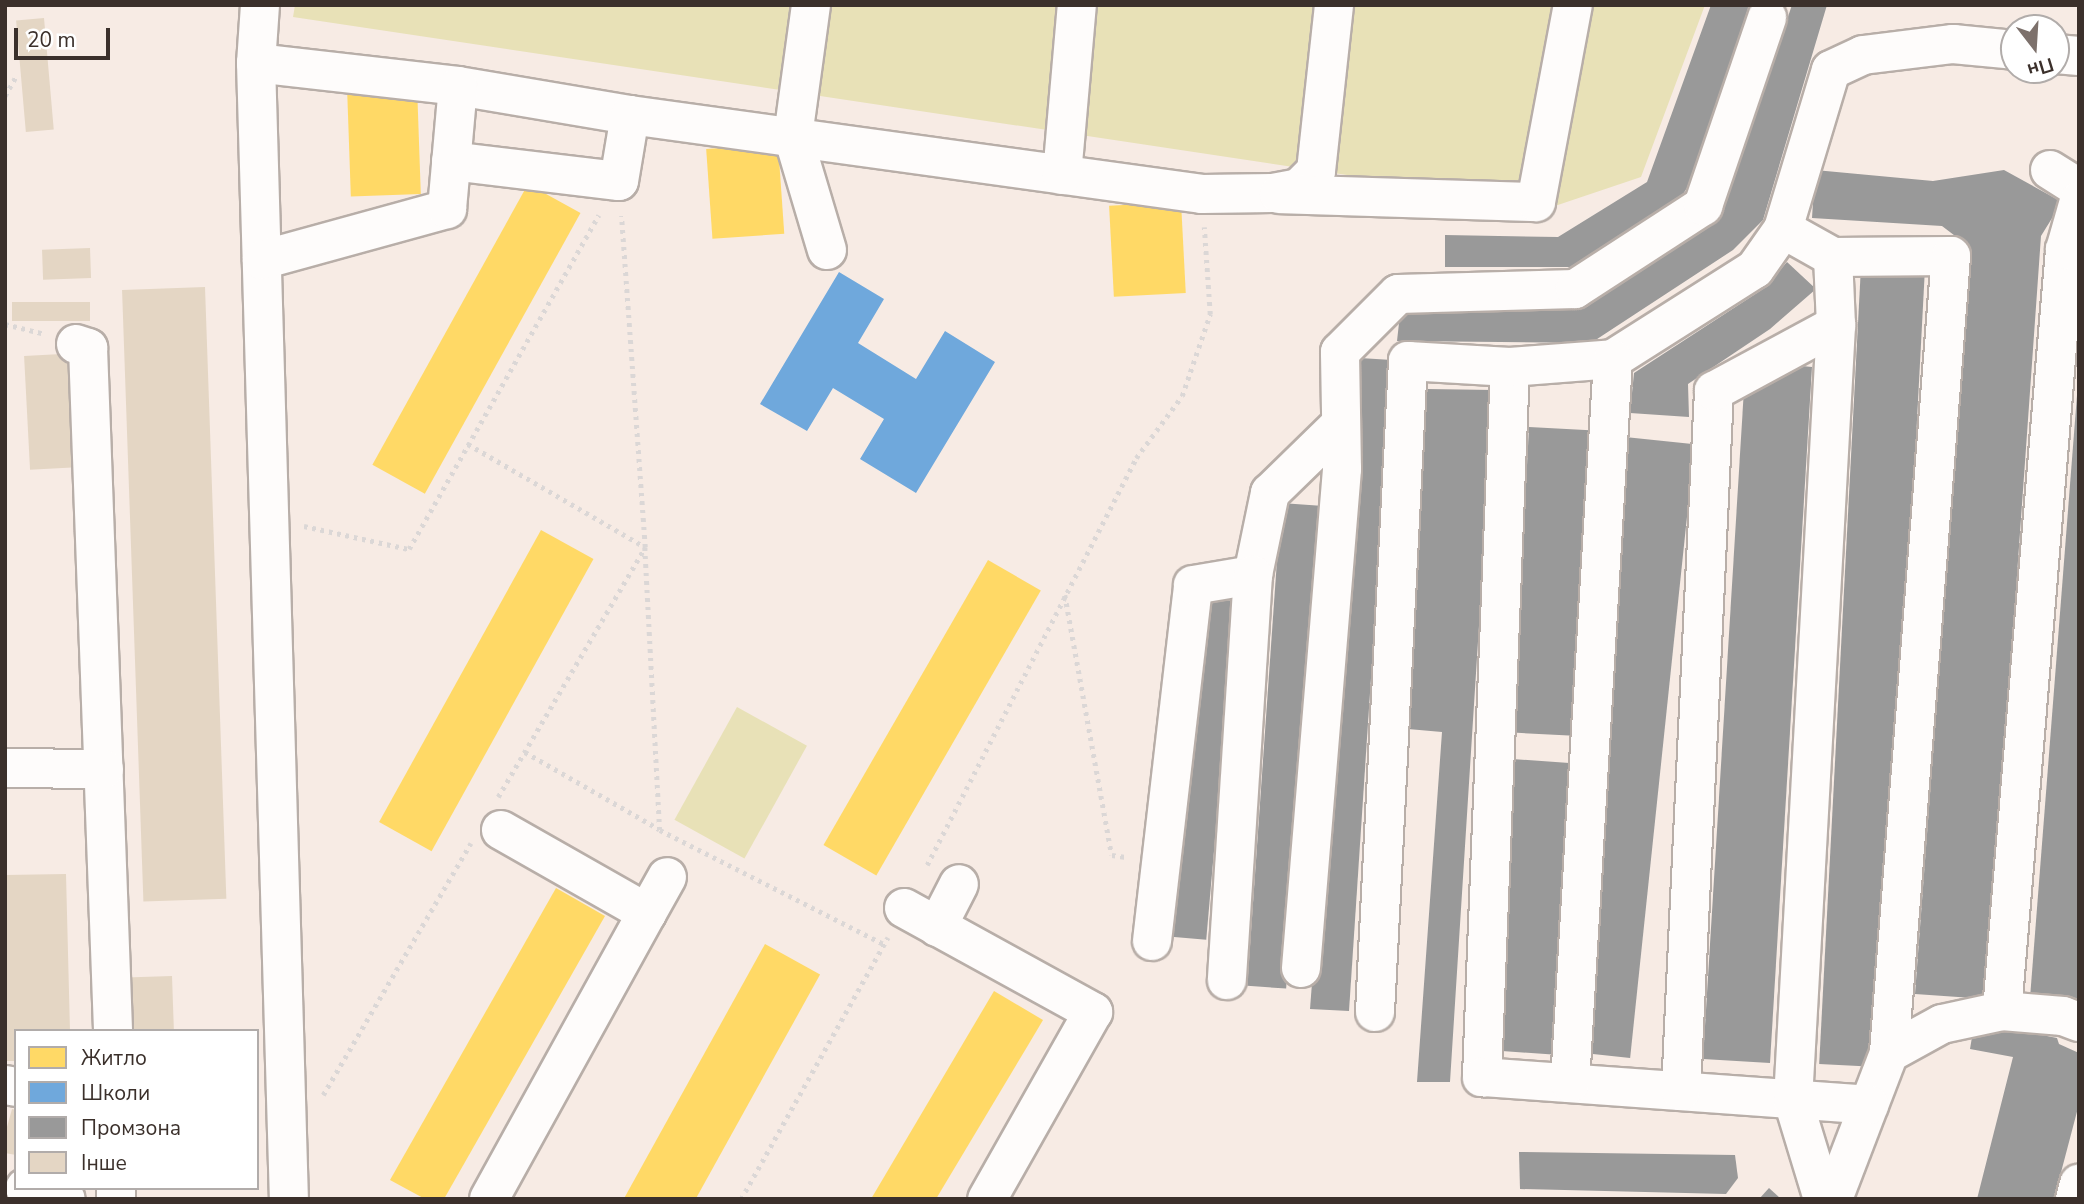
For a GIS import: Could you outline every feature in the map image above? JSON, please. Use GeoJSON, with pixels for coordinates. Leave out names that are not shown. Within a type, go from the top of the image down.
{"type":"FeatureCollection","features":[{"type":"Feature","properties":{"kind":"street"},"geometry":{"type":"LineString","coordinates":[[260,5],[256,63],[289,1199]]}},
{"type":"Feature","properties":{"kind":"street"},"geometry":{"type":"LineString","coordinates":[[811,5],[793,136],[827,250]]}},
{"type":"Feature","properties":{"kind":"street"},"geometry":{"type":"LineString","coordinates":[[1062,175],[1077,5]]}},
{"type":"Feature","properties":{"kind":"street"},"geometry":{"type":"LineString","coordinates":[[1273,193],[1299,188],[1315,171],[1334,5]]}},
{"type":"Feature","properties":{"kind":"street"},"geometry":{"type":"LineString","coordinates":[[256,63],[458,86],[630,115],[1202,194],[1273,193],[1536,202],[1573,5]]}},
{"type":"Feature","properties":{"kind":"street"},"geometry":{"type":"LineString","coordinates":[[1301,968],[1341,483],[1340,352],[1398,294],[1575,289],[1703,206],[1767,18]]}},
{"type":"Feature","properties":{"kind":"street"},"geometry":{"type":"LineString","coordinates":[[1368,324],[1408,361],[1510,366],[1613,359],[1755,269],[1783,229],[1831,70],[1863,55],[1953,44],[2000,49]]}},
{"type":"Feature","properties":{"kind":"street"},"geometry":{"type":"LineString","coordinates":[[262,260],[447,209],[458,86]]}},
{"type":"Feature","properties":{"kind":"street"},"geometry":{"type":"LineString","coordinates":[[451,161],[619,181],[630,115]]}},
{"type":"Feature","properties":{"kind":"street"},"geometry":{"type":"LineString","coordinates":[[2002,1012],[2065,250],[2079,201]]}},
{"type":"Feature","properties":{"kind":"street"},"geometry":{"type":"LineString","coordinates":[[1783,229],[1833,257],[1951,256],[1889,1054],[1833,1199]]}},
{"type":"Feature","properties":{"kind":"street"},"geometry":{"type":"LineString","coordinates":[[1823,1199],[1793,1100],[1836,325],[1833,257]]}},
{"type":"Feature","properties":{"kind":"street"},"geometry":{"type":"LineString","coordinates":[[1681,1091],[1714,391],[1836,325]]}},
{"type":"Feature","properties":{"kind":"street"},"geometry":{"type":"LineString","coordinates":[[76,344],[88,348],[113,1029]]}},
{"type":"Feature","properties":{"kind":"street"},"geometry":{"type":"LineString","coordinates":[[1570,1083],[1613,359]]}},
{"type":"Feature","properties":{"kind":"street"},"geometry":{"type":"LineString","coordinates":[[1375,1012],[1408,361]]}},
{"type":"Feature","properties":{"kind":"street"},"geometry":{"type":"LineString","coordinates":[[1510,366],[1482,1077],[1869,1105]]}},
{"type":"Feature","properties":{"kind":"street"},"geometry":{"type":"LineString","coordinates":[[1227,980],[1254,575],[1270,493],[1342,424]]}},
{"type":"Feature","properties":{"kind":"street"},"geometry":{"type":"LineString","coordinates":[[1152,940],[1193,584],[1254,575]]}},
{"type":"Feature","properties":{"kind":"street"},"geometry":{"type":"LineString","coordinates":[[5,768],[104,769]]}},
{"type":"Feature","properties":{"kind":"street"},"geometry":{"type":"LineString","coordinates":[[491,822],[647,913]]}},
{"type":"Feature","properties":{"kind":"street"},"geometry":{"type":"LineString","coordinates":[[489,1199],[667,877]]}},
{"type":"Feature","properties":{"kind":"street"},"geometry":{"type":"LineString","coordinates":[[937,927],[959,884]]}},
{"type":"Feature","properties":{"kind":"street"},"geometry":{"type":"LineString","coordinates":[[904,908],[1093,1012],[988,1199]]}},
{"type":"Feature","properties":{"kind":"street"},"geometry":{"type":"LineString","coordinates":[[1889,1054],[1942,1024],[2002,1012],[2063,1016],[2079,1022]]}},
{"type":"Feature","properties":{"kind":"street"},"geometry":{"type":"LineString","coordinates":[[2075,1199],[2079,1184]]}},
{"type":"Feature","properties":{"kind":"street"},"geometry":{"type":"LineString","coordinates":[[32,1190],[66,1199]]}},
{"type":"Feature","properties":{"kind":"path"},"geometry":{"type":"LineString","coordinates":[[5,96],[15,78]]}},
{"type":"Feature","properties":{"kind":"path"},"geometry":{"type":"LineString","coordinates":[[290,523],[409,549],[619,181]]}},
{"type":"Feature","properties":{"kind":"path"},"geometry":{"type":"LineString","coordinates":[[619,181],[645,547],[660,830]]}},
{"type":"Feature","properties":{"kind":"path"},"geometry":{"type":"LineString","coordinates":[[741,1199],[904,908],[1136,458],[1182,396],[1210,314],[1202,194]]}},
{"type":"Feature","properties":{"kind":"path"},"geometry":{"type":"LineString","coordinates":[[468,444],[645,547]]}},
{"type":"Feature","properties":{"kind":"path"},"geometry":{"type":"LineString","coordinates":[[320,1099],[491,822],[525,752],[645,547]]}},
{"type":"Feature","properties":{"kind":"path"},"geometry":{"type":"LineString","coordinates":[[1065,594],[1112,855]]}},
{"type":"Feature","properties":{"kind":"path"},"geometry":{"type":"LineString","coordinates":[[525,752],[660,830],[884,944]]}},
{"type":"Feature","properties":{"kind":"shaded area"},"geometry":{"type":"Polygon","coordinates":[[[295,5],[1705,5],[1641,177],[1540,211],[1454,191],[293,17],[295,5]]]}},
{"type":"Feature","properties":{"kind":"shaded area"},"geometry":{"type":"Polygon","coordinates":[[[737,707],[807,746],[744,859],[674,820],[737,707]]]}},
{"type":"Feature","properties":{"kind":"building: Житло"},"geometry":{"type":"Polygon","coordinates":[[[417,85],[421,194],[351,196],[347,87],[417,85]]]}},
{"type":"Feature","properties":{"kind":"building: Житло"},"geometry":{"type":"Polygon","coordinates":[[[778,144],[784,234],[712,239],[706,149],[778,144]]]}},
{"type":"Feature","properties":{"kind":"building: Житло"},"geometry":{"type":"Polygon","coordinates":[[[528,184],[580,213],[425,494],[372,465],[528,184]]]}},
{"type":"Feature","properties":{"kind":"building: Житло"},"geometry":{"type":"Polygon","coordinates":[[[1181,202],[1186,293],[1114,297],[1109,206],[1181,202]]]}},
{"type":"Feature","properties":{"kind":"building: Житло"},"geometry":{"type":"Polygon","coordinates":[[[541,530],[593,559],[432,851],[379,822],[541,530]]]}},
{"type":"Feature","properties":{"kind":"building: Житло"},"geometry":{"type":"Polygon","coordinates":[[[988,560],[1041,590],[876,875],[824,845],[988,560]]]}},
{"type":"Feature","properties":{"kind":"building: Житло"},"geometry":{"type":"Polygon","coordinates":[[[556,888],[605,916],[444,1199],[425,1199],[390,1180],[556,888]]]}},
{"type":"Feature","properties":{"kind":"building: Житло"},"geometry":{"type":"Polygon","coordinates":[[[765,944],[820,975],[696,1199],[624,1199],[765,944]]]}},
{"type":"Feature","properties":{"kind":"building: Житло"},"geometry":{"type":"Polygon","coordinates":[[[994,991],[1043,1020],[936,1199],[871,1199],[994,991]]]}},
{"type":"Feature","properties":{"kind":"building: Школи"},"geometry":{"type":"Polygon","coordinates":[[[839,272],[884,299],[858,343],[916,379],[945,331],[995,362],[916,493],[860,459],[884,419],[833,388],[807,431],[760,404],[839,272]]]}},
{"type":"Feature","properties":{"kind":"building: Промзона"},"geometry":{"type":"Polygon","coordinates":[[[1711,5],[1749,5],[1702,164],[1675,207],[1573,267],[1445,267],[1445,235],[1558,237],[1647,182],[1711,5]]]}},
{"type":"Feature","properties":{"kind":"building: Промзона"},"geometry":{"type":"Polygon","coordinates":[[[1792,5],[1827,5],[1763,220],[1733,250],[1591,343],[1397,341],[1401,305],[1580,303],[1721,211],[1792,5]]]}},
{"type":"Feature","properties":{"kind":"building: Промзона"},"geometry":{"type":"Polygon","coordinates":[[[1815,170],[1933,181],[2004,170],[2062,202],[2041,236],[1987,999],[1915,994],[1971,248],[1942,226],[1812,218],[1815,170]]]}},
{"type":"Feature","properties":{"kind":"building: Промзона"},"geometry":{"type":"Polygon","coordinates":[[[1787,262],[1816,289],[1770,329],[1688,384],[1689,417],[1630,413],[1634,373],[1763,289],[1787,262]]]}},
{"type":"Feature","properties":{"kind":"building: Промзона"},"geometry":{"type":"Polygon","coordinates":[[[1861,266],[1925,269],[1883,1067],[1819,1064],[1861,266]]]}},
{"type":"Feature","properties":{"kind":"building: Промзона"},"geometry":{"type":"Polygon","coordinates":[[[1360,358],[1392,360],[1349,1011],[1310,1009],[1360,358]]]}},
{"type":"Feature","properties":{"kind":"building: Промзона"},"geometry":{"type":"Polygon","coordinates":[[[1783,364],[1812,367],[1770,1063],[1703,1059],[1744,389],[1783,364]]]}},
{"type":"Feature","properties":{"kind":"building: Промзона"},"geometry":{"type":"Polygon","coordinates":[[[1427,389],[1494,390],[1450,1082],[1417,1082],[1442,732],[1408,729],[1427,389]]]}},
{"type":"Feature","properties":{"kind":"building: Промзона"},"geometry":{"type":"Polygon","coordinates":[[[2079,395],[2079,1002],[2030,998],[2079,395]]]}},
{"type":"Feature","properties":{"kind":"building: Промзона"},"geometry":{"type":"Polygon","coordinates":[[[1529,427],[1590,430],[1574,736],[1513,733],[1529,427]]]}},
{"type":"Feature","properties":{"kind":"building: Промзона"},"geometry":{"type":"Polygon","coordinates":[[[1625,437],[1695,444],[1630,1058],[1561,1051],[1625,437]]]}},
{"type":"Feature","properties":{"kind":"building: Промзона"},"geometry":{"type":"Polygon","coordinates":[[[1281,503],[1320,506],[1286,989],[1247,986],[1281,503]]]}},
{"type":"Feature","properties":{"kind":"building: Промзона"},"geometry":{"type":"Polygon","coordinates":[[[1201,598],[1236,601],[1206,940],[1171,937],[1201,598]]]}},
{"type":"Feature","properties":{"kind":"building: Промзона"},"geometry":{"type":"Polygon","coordinates":[[[1512,759],[1573,763],[1552,1055],[1492,1050],[1512,759]]]}},
{"type":"Feature","properties":{"kind":"building: Промзона"},"geometry":{"type":"Polygon","coordinates":[[[1998,1026],[2057,1038],[2059,1044],[2079,1053],[2079,1104],[2054,1199],[1977,1199],[2013,1057],[1970,1049],[1973,1031],[1998,1026]]]}},
{"type":"Feature","properties":{"kind":"building: Промзона"},"geometry":{"type":"Polygon","coordinates":[[[1519,1152],[1735,1155],[1738,1178],[1726,1194],[1520,1189],[1519,1152]]]}},
{"type":"Feature","properties":{"kind":"building: Промзона"},"geometry":{"type":"Polygon","coordinates":[[[1769,1188],[1781,1199],[1759,1199],[1769,1188]]]}},
{"type":"Feature","properties":{"kind":"building: Інше"},"geometry":{"type":"Polygon","coordinates":[[[44,18],[54,130],[26,132],[16,20],[44,18]]]}},
{"type":"Feature","properties":{"kind":"building: Інше"},"geometry":{"type":"Polygon","coordinates":[[[90,248],[91,278],[43,280],[42,250],[90,248]]]}},
{"type":"Feature","properties":{"kind":"building: Інше"},"geometry":{"type":"Polygon","coordinates":[[[205,287],[226,899],[143,902],[122,290],[205,287]]]}},
{"type":"Feature","properties":{"kind":"building: Інше"},"geometry":{"type":"Polygon","coordinates":[[[12,302],[90,302],[90,321],[12,321],[12,302]]]}},
{"type":"Feature","properties":{"kind":"building: Інше"},"geometry":{"type":"Polygon","coordinates":[[[80,353],[86,467],[30,470],[24,356],[80,353]]]}},
{"type":"Feature","properties":{"kind":"building: Інше"},"geometry":{"type":"Polygon","coordinates":[[[66,874],[70,1029],[14,1029],[14,1061],[6,1061],[5,875],[66,874]]]}},
{"type":"Feature","properties":{"kind":"building: Інше"},"geometry":{"type":"Polygon","coordinates":[[[172,976],[174,1029],[128,1029],[126,978],[172,976]]]}},
{"type":"Feature","properties":{"kind":"building: Інше"},"geometry":{"type":"Polygon","coordinates":[[[14,1110],[14,1155],[5,1153],[5,1134],[14,1110]]]}}]}
